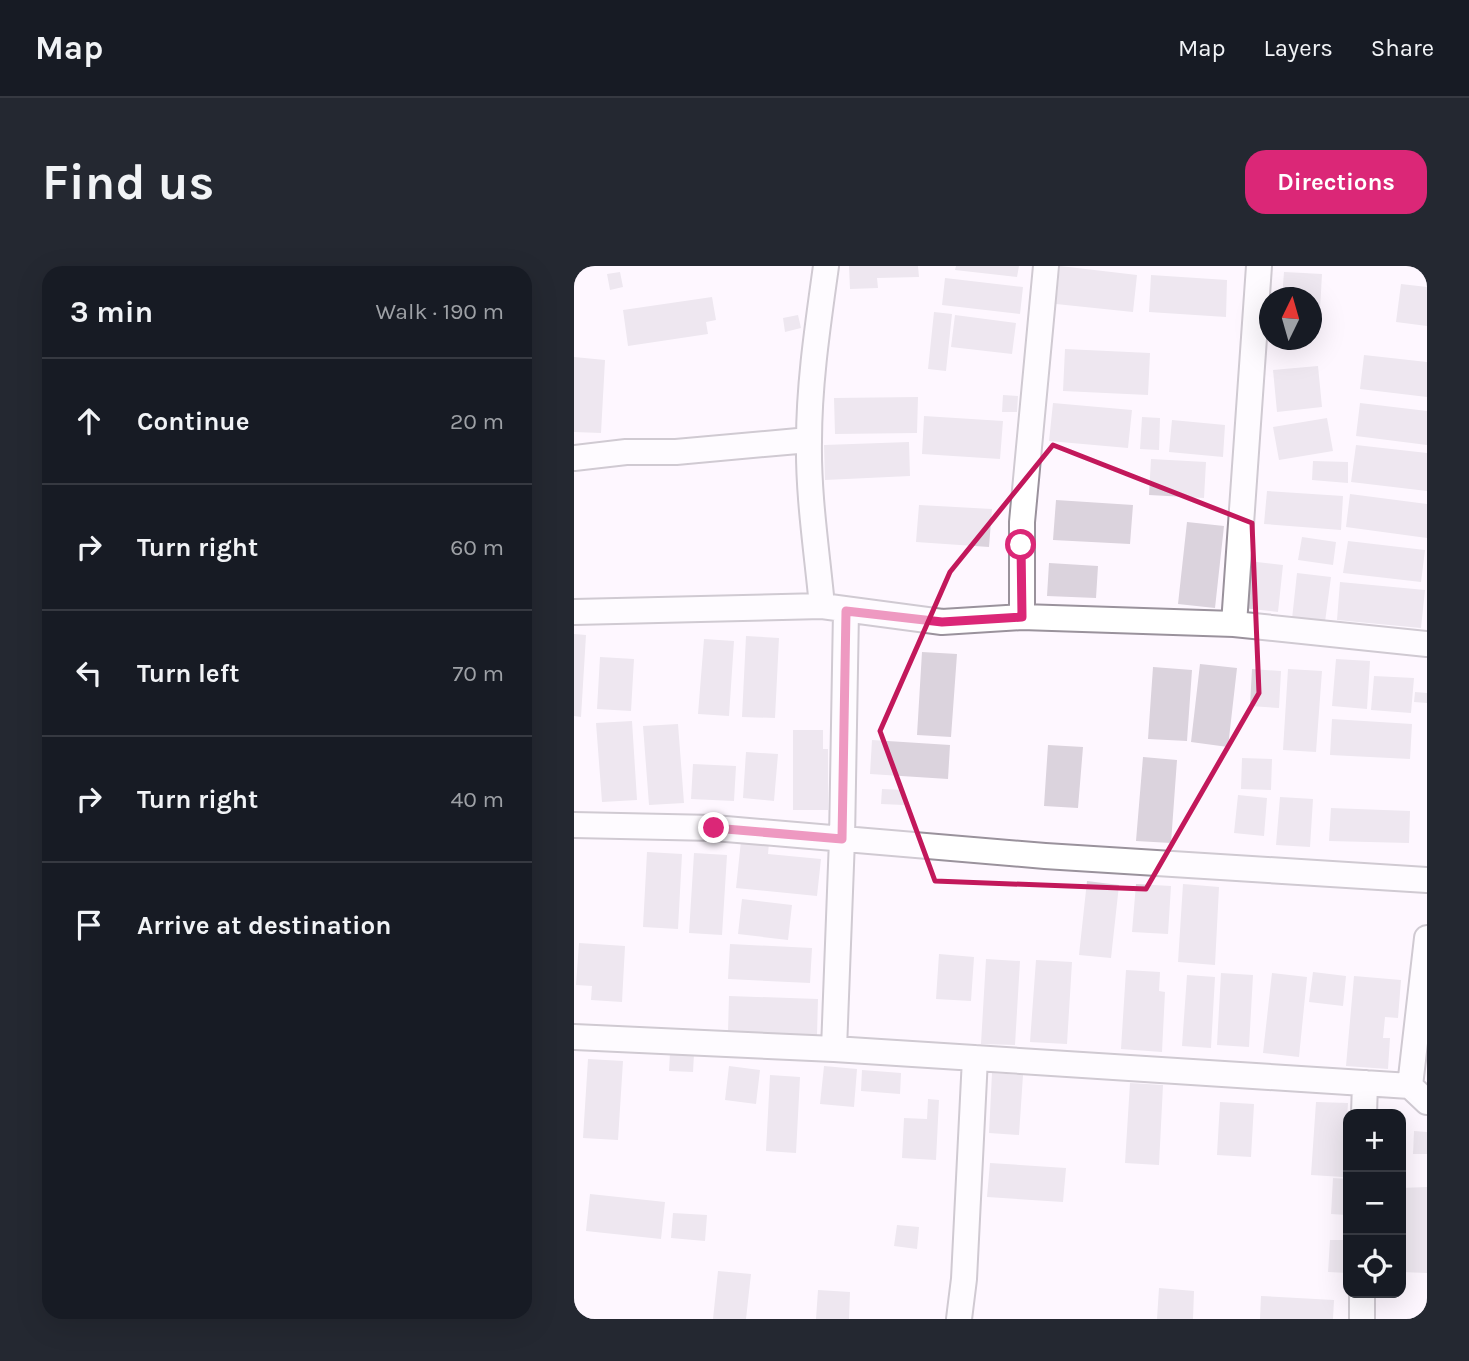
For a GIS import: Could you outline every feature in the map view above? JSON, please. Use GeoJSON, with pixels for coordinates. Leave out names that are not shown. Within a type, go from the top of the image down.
{"type":"FeatureCollection","features":[{"type":"Feature","properties":{"kind":"street"},"geometry":{"type":"LineString","coordinates":[[826,266],[812,378],[808,440],[810,489],[834,609],[842,839],[834,1049]]}},
{"type":"Feature","properties":{"kind":"street"},"geometry":{"type":"LineString","coordinates":[[1022,617],[1022,522],[1046,266]]}},
{"type":"Feature","properties":{"kind":"street"},"geometry":{"type":"LineString","coordinates":[[1234,624],[1259,266]]}},
{"type":"Feature","properties":{"kind":"street"},"geometry":{"type":"LineString","coordinates":[[574,458],[808,440]]}},
{"type":"Feature","properties":{"kind":"street"},"geometry":{"type":"LineString","coordinates":[[574,612],[834,609],[942,622],[1022,617],[1234,624],[1427,643]]}},
{"type":"Feature","properties":{"kind":"street"},"geometry":{"type":"LineString","coordinates":[[574,825],[714,828],[1045,856],[1427,880]]}},
{"type":"Feature","properties":{"kind":"street"},"geometry":{"type":"LineString","coordinates":[[574,1037],[834,1049],[1365,1083],[1419,1094],[1427,938]]}},
{"type":"Feature","properties":{"kind":"street"},"geometry":{"type":"LineString","coordinates":[[959,1319],[964,1279],[975,1058]]}},
{"type":"Feature","properties":{"kind":"street"},"geometry":{"type":"LineString","coordinates":[[1364,1109],[1365,1083]]}},
{"type":"Feature","properties":{"kind":"street"},"geometry":{"type":"LineString","coordinates":[[1362,1298],[1362,1319]]}},
{"type":"Feature","properties":{"kind":"highlighted area"},"geometry":{"type":"Polygon","coordinates":[[[1053,445],[1252,523],[1259,693],[1146,889],[935,881],[880,731],[950,572],[1053,445]]]}},
{"type":"Feature","properties":{"kind":"building"},"geometry":{"type":"Polygon","coordinates":[[[849,266],[918,266],[919,277],[877,278],[878,288],[850,289],[849,266]]]}},
{"type":"Feature","properties":{"kind":"building"},"geometry":{"type":"Polygon","coordinates":[[[956,266],[1019,266],[1017,277],[955,270],[956,266]]]}},
{"type":"Feature","properties":{"kind":"building"},"geometry":{"type":"Polygon","coordinates":[[[1060,266],[1137,275],[1133,312],[1056,304],[1060,266]]]}},
{"type":"Feature","properties":{"kind":"building"},"geometry":{"type":"Polygon","coordinates":[[[620,272],[623,287],[610,290],[607,274],[620,272]]]}},
{"type":"Feature","properties":{"kind":"building"},"geometry":{"type":"Polygon","coordinates":[[[1284,272],[1322,274],[1321,287],[1283,287],[1284,272]]]}},
{"type":"Feature","properties":{"kind":"building"},"geometry":{"type":"Polygon","coordinates":[[[1151,275],[1227,280],[1226,317],[1149,312],[1151,275]]]}},
{"type":"Feature","properties":{"kind":"building"},"geometry":{"type":"Polygon","coordinates":[[[945,278],[1023,287],[1020,314],[942,305],[945,278]]]}},
{"type":"Feature","properties":{"kind":"building"},"geometry":{"type":"Polygon","coordinates":[[[1401,284],[1427,287],[1427,326],[1396,322],[1401,284]]]}},
{"type":"Feature","properties":{"kind":"building"},"geometry":{"type":"Polygon","coordinates":[[[712,297],[716,320],[706,322],[708,334],[628,346],[623,310],[712,297]]]}},
{"type":"Feature","properties":{"kind":"building"},"geometry":{"type":"Polygon","coordinates":[[[934,312],[952,314],[946,371],[928,369],[934,312]]]}},
{"type":"Feature","properties":{"kind":"building"},"geometry":{"type":"Polygon","coordinates":[[[798,315],[801,328],[785,332],[783,318],[798,315]]]}},
{"type":"Feature","properties":{"kind":"building"},"geometry":{"type":"Polygon","coordinates":[[[955,315],[1016,323],[1012,354],[951,347],[955,315]]]}},
{"type":"Feature","properties":{"kind":"building"},"geometry":{"type":"Polygon","coordinates":[[[1065,349],[1150,353],[1148,395],[1063,391],[1065,349]]]}},
{"type":"Feature","properties":{"kind":"building"},"geometry":{"type":"Polygon","coordinates":[[[1364,355],[1427,362],[1427,397],[1360,389],[1364,355]]]}},
{"type":"Feature","properties":{"kind":"building"},"geometry":{"type":"Polygon","coordinates":[[[574,357],[605,360],[601,433],[574,432],[574,357]]]}},
{"type":"Feature","properties":{"kind":"building"},"geometry":{"type":"Polygon","coordinates":[[[1318,366],[1322,407],[1277,412],[1273,370],[1318,366]]]}},
{"type":"Feature","properties":{"kind":"building"},"geometry":{"type":"Polygon","coordinates":[[[1003,395],[1018,396],[1017,412],[1002,412],[1003,395]]]}},
{"type":"Feature","properties":{"kind":"building"},"geometry":{"type":"Polygon","coordinates":[[[918,397],[917,433],[835,434],[834,398],[918,397]]]}},
{"type":"Feature","properties":{"kind":"building"},"geometry":{"type":"Polygon","coordinates":[[[1053,403],[1132,410],[1128,448],[1049,441],[1053,403]]]}},
{"type":"Feature","properties":{"kind":"building"},"geometry":{"type":"Polygon","coordinates":[[[1360,403],[1427,411],[1427,445],[1356,436],[1360,403]]]}},
{"type":"Feature","properties":{"kind":"building"},"geometry":{"type":"Polygon","coordinates":[[[924,416],[1003,421],[1000,459],[922,454],[924,416]]]}},
{"type":"Feature","properties":{"kind":"building"},"geometry":{"type":"Polygon","coordinates":[[[1142,417],[1160,418],[1159,450],[1140,449],[1142,417]]]}},
{"type":"Feature","properties":{"kind":"building"},"geometry":{"type":"Polygon","coordinates":[[[1327,418],[1333,451],[1279,460],[1273,427],[1327,418]]]}},
{"type":"Feature","properties":{"kind":"building"},"geometry":{"type":"Polygon","coordinates":[[[1172,420],[1225,425],[1223,457],[1169,452],[1172,420]]]}},
{"type":"Feature","properties":{"kind":"building"},"geometry":{"type":"Polygon","coordinates":[[[909,442],[910,476],[825,480],[824,445],[909,442]]]}},
{"type":"Feature","properties":{"kind":"building"},"geometry":{"type":"Polygon","coordinates":[[[1356,445],[1427,453],[1427,491],[1351,482],[1356,445]]]}},
{"type":"Feature","properties":{"kind":"building"},"geometry":{"type":"Polygon","coordinates":[[[1151,459],[1206,462],[1204,498],[1149,495],[1151,459]]]}},
{"type":"Feature","properties":{"kind":"building"},"geometry":{"type":"Polygon","coordinates":[[[1313,461],[1348,462],[1348,483],[1312,480],[1313,461]]]}},
{"type":"Feature","properties":{"kind":"building"},"geometry":{"type":"Polygon","coordinates":[[[1267,491],[1343,496],[1341,530],[1264,524],[1267,491]]]}},
{"type":"Feature","properties":{"kind":"building"},"geometry":{"type":"Polygon","coordinates":[[[1350,494],[1427,504],[1427,538],[1346,527],[1350,494]]]}},
{"type":"Feature","properties":{"kind":"building"},"geometry":{"type":"Polygon","coordinates":[[[1056,500],[1133,505],[1130,544],[1053,540],[1056,500]]]}},
{"type":"Feature","properties":{"kind":"building"},"geometry":{"type":"Polygon","coordinates":[[[919,505],[992,509],[989,547],[916,542],[919,505]]]}},
{"type":"Feature","properties":{"kind":"building"},"geometry":{"type":"Polygon","coordinates":[[[1187,522],[1224,526],[1215,608],[1178,604],[1187,522]]]}},
{"type":"Feature","properties":{"kind":"building"},"geometry":{"type":"Polygon","coordinates":[[[1302,537],[1336,542],[1333,565],[1298,560],[1302,537]]]}},
{"type":"Feature","properties":{"kind":"building"},"geometry":{"type":"Polygon","coordinates":[[[1348,541],[1425,550],[1421,582],[1343,573],[1348,541]]]}},
{"type":"Feature","properties":{"kind":"building"},"geometry":{"type":"Polygon","coordinates":[[[1248,561],[1283,565],[1278,612],[1243,608],[1248,561]]]}},
{"type":"Feature","properties":{"kind":"building"},"geometry":{"type":"Polygon","coordinates":[[[1049,563],[1098,566],[1096,598],[1047,596],[1049,563]]]}},
{"type":"Feature","properties":{"kind":"building"},"geometry":{"type":"Polygon","coordinates":[[[1297,573],[1331,577],[1325,622],[1292,619],[1297,573]]]}},
{"type":"Feature","properties":{"kind":"building"},"geometry":{"type":"Polygon","coordinates":[[[1340,582],[1425,590],[1421,628],[1337,620],[1340,582]]]}},
{"type":"Feature","properties":{"kind":"building"},"geometry":{"type":"Polygon","coordinates":[[[574,634],[586,635],[581,717],[574,716],[574,634]]]}},
{"type":"Feature","properties":{"kind":"building"},"geometry":{"type":"Polygon","coordinates":[[[746,636],[779,638],[775,718],[742,717],[746,636]]]}},
{"type":"Feature","properties":{"kind":"building"},"geometry":{"type":"Polygon","coordinates":[[[704,639],[734,641],[729,716],[698,714],[704,639]]]}},
{"type":"Feature","properties":{"kind":"building"},"geometry":{"type":"Polygon","coordinates":[[[922,652],[957,654],[951,737],[917,735],[922,652]]]}},
{"type":"Feature","properties":{"kind":"building"},"geometry":{"type":"Polygon","coordinates":[[[600,657],[634,659],[631,711],[597,709],[600,657]]]}},
{"type":"Feature","properties":{"kind":"building"},"geometry":{"type":"Polygon","coordinates":[[[1336,659],[1370,661],[1367,709],[1332,706],[1336,659]]]}},
{"type":"Feature","properties":{"kind":"building"},"geometry":{"type":"Polygon","coordinates":[[[1200,664],[1237,668],[1228,747],[1191,742],[1200,664]]]}},
{"type":"Feature","properties":{"kind":"building"},"geometry":{"type":"Polygon","coordinates":[[[1153,667],[1192,670],[1187,741],[1148,739],[1153,667]]]}},
{"type":"Feature","properties":{"kind":"building"},"geometry":{"type":"Polygon","coordinates":[[[1252,669],[1281,671],[1279,708],[1250,706],[1252,669]]]}},
{"type":"Feature","properties":{"kind":"building"},"geometry":{"type":"Polygon","coordinates":[[[1288,669],[1322,671],[1316,752],[1283,750],[1288,669]]]}},
{"type":"Feature","properties":{"kind":"building"},"geometry":{"type":"Polygon","coordinates":[[[1374,676],[1414,678],[1411,713],[1371,710],[1374,676]]]}},
{"type":"Feature","properties":{"kind":"building"},"geometry":{"type":"Polygon","coordinates":[[[1415,692],[1427,693],[1427,703],[1414,702],[1415,692]]]}},
{"type":"Feature","properties":{"kind":"building"},"geometry":{"type":"Polygon","coordinates":[[[1332,719],[1412,724],[1410,759],[1330,755],[1332,719]]]}},
{"type":"Feature","properties":{"kind":"building"},"geometry":{"type":"Polygon","coordinates":[[[632,721],[637,800],[602,802],[596,723],[632,721]]]}},
{"type":"Feature","properties":{"kind":"building"},"geometry":{"type":"Polygon","coordinates":[[[678,724],[684,803],[649,805],[643,726],[678,724]]]}},
{"type":"Feature","properties":{"kind":"building"},"geometry":{"type":"Polygon","coordinates":[[[793,730],[823,730],[823,749],[828,749],[828,810],[793,810],[793,730]]]}},
{"type":"Feature","properties":{"kind":"building"},"geometry":{"type":"Polygon","coordinates":[[[872,740],[950,745],[948,779],[870,774],[872,740]]]}},
{"type":"Feature","properties":{"kind":"building"},"geometry":{"type":"Polygon","coordinates":[[[1048,745],[1083,747],[1078,808],[1044,806],[1048,745]]]}},
{"type":"Feature","properties":{"kind":"building"},"geometry":{"type":"Polygon","coordinates":[[[746,752],[778,754],[774,801],[743,798],[746,752]]]}},
{"type":"Feature","properties":{"kind":"building"},"geometry":{"type":"Polygon","coordinates":[[[1143,757],[1177,760],[1171,843],[1136,841],[1143,757]]]}},
{"type":"Feature","properties":{"kind":"building"},"geometry":{"type":"Polygon","coordinates":[[[1242,758],[1272,759],[1271,790],[1241,789],[1242,758]]]}},
{"type":"Feature","properties":{"kind":"building"},"geometry":{"type":"Polygon","coordinates":[[[693,764],[736,766],[734,801],[691,799],[693,764]]]}},
{"type":"Feature","properties":{"kind":"building"},"geometry":{"type":"Polygon","coordinates":[[[882,789],[904,790],[904,805],[881,804],[882,789]]]}},
{"type":"Feature","properties":{"kind":"building"},"geometry":{"type":"Polygon","coordinates":[[[1238,795],[1267,798],[1264,836],[1234,833],[1238,795]]]}},
{"type":"Feature","properties":{"kind":"building"},"geometry":{"type":"Polygon","coordinates":[[[1280,797],[1313,799],[1310,847],[1276,845],[1280,797]]]}},
{"type":"Feature","properties":{"kind":"building"},"geometry":{"type":"Polygon","coordinates":[[[1331,808],[1410,811],[1409,843],[1329,841],[1331,808]]]}},
{"type":"Feature","properties":{"kind":"building"},"geometry":{"type":"Polygon","coordinates":[[[741,841],[769,843],[768,854],[821,859],[817,896],[736,888],[741,841]]]}},
{"type":"Feature","properties":{"kind":"building"},"geometry":{"type":"Polygon","coordinates":[[[647,852],[682,854],[678,929],[643,927],[647,852]]]}},
{"type":"Feature","properties":{"kind":"building"},"geometry":{"type":"Polygon","coordinates":[[[694,853],[727,855],[722,935],[689,933],[694,853]]]}},
{"type":"Feature","properties":{"kind":"building"},"geometry":{"type":"Polygon","coordinates":[[[1087,881],[1119,885],[1111,958],[1079,955],[1087,881]]]}},
{"type":"Feature","properties":{"kind":"building"},"geometry":{"type":"Polygon","coordinates":[[[1136,884],[1171,886],[1168,934],[1132,932],[1136,884]]]}},
{"type":"Feature","properties":{"kind":"building"},"geometry":{"type":"Polygon","coordinates":[[[1183,884],[1219,887],[1215,965],[1178,962],[1183,884]]]}},
{"type":"Feature","properties":{"kind":"building"},"geometry":{"type":"Polygon","coordinates":[[[742,899],[792,905],[788,940],[738,934],[742,899]]]}},
{"type":"Feature","properties":{"kind":"building"},"geometry":{"type":"Polygon","coordinates":[[[579,943],[625,946],[622,1002],[591,1000],[592,986],[576,985],[579,943]]]}},
{"type":"Feature","properties":{"kind":"building"},"geometry":{"type":"Polygon","coordinates":[[[730,944],[812,948],[810,983],[728,979],[730,944]]]}},
{"type":"Feature","properties":{"kind":"building"},"geometry":{"type":"Polygon","coordinates":[[[939,954],[974,957],[971,1001],[936,999],[939,954]]]}},
{"type":"Feature","properties":{"kind":"building"},"geometry":{"type":"Polygon","coordinates":[[[986,959],[1020,961],[1015,1045],[981,1044],[986,959]]]}},
{"type":"Feature","properties":{"kind":"building"},"geometry":{"type":"Polygon","coordinates":[[[1036,960],[1072,962],[1067,1044],[1030,1042],[1036,960]]]}},
{"type":"Feature","properties":{"kind":"building"},"geometry":{"type":"Polygon","coordinates":[[[1126,970],[1160,972],[1159,991],[1165,992],[1162,1052],[1121,1049],[1126,970]]]}},
{"type":"Feature","properties":{"kind":"building"},"geometry":{"type":"Polygon","coordinates":[[[1313,972],[1346,976],[1343,1006],[1309,1002],[1313,972]]]}},
{"type":"Feature","properties":{"kind":"building"},"geometry":{"type":"Polygon","coordinates":[[[1221,973],[1253,975],[1249,1047],[1217,1045],[1221,973]]]}},
{"type":"Feature","properties":{"kind":"building"},"geometry":{"type":"Polygon","coordinates":[[[1272,973],[1307,977],[1299,1057],[1263,1053],[1272,973]]]}},
{"type":"Feature","properties":{"kind":"building"},"geometry":{"type":"Polygon","coordinates":[[[1187,975],[1215,977],[1211,1048],[1182,1046],[1187,975]]]}},
{"type":"Feature","properties":{"kind":"building"},"geometry":{"type":"Polygon","coordinates":[[[1354,976],[1401,980],[1398,1018],[1385,1017],[1383,1038],[1390,1038],[1388,1069],[1346,1066],[1354,976]]]}},
{"type":"Feature","properties":{"kind":"building"},"geometry":{"type":"Polygon","coordinates":[[[729,996],[818,999],[817,1035],[728,1032],[729,996]]]}},
{"type":"Feature","properties":{"kind":"building"},"geometry":{"type":"Polygon","coordinates":[[[670,1053],[694,1054],[693,1072],[669,1071],[670,1053]]]}},
{"type":"Feature","properties":{"kind":"building"},"geometry":{"type":"Polygon","coordinates":[[[588,1059],[623,1061],[618,1140],[583,1138],[588,1059]]]}},
{"type":"Feature","properties":{"kind":"building"},"geometry":{"type":"Polygon","coordinates":[[[729,1066],[760,1070],[756,1104],[725,1100],[729,1066]]]}},
{"type":"Feature","properties":{"kind":"building"},"geometry":{"type":"Polygon","coordinates":[[[824,1066],[857,1069],[854,1107],[820,1104],[824,1066]]]}},
{"type":"Feature","properties":{"kind":"building"},"geometry":{"type":"Polygon","coordinates":[[[862,1070],[901,1073],[900,1094],[861,1091],[862,1070]]]}},
{"type":"Feature","properties":{"kind":"building"},"geometry":{"type":"Polygon","coordinates":[[[992,1073],[1023,1075],[1019,1135],[989,1133],[992,1073]]]}},
{"type":"Feature","properties":{"kind":"building"},"geometry":{"type":"Polygon","coordinates":[[[770,1075],[800,1077],[796,1153],[766,1151],[770,1075]]]}},
{"type":"Feature","properties":{"kind":"building"},"geometry":{"type":"Polygon","coordinates":[[[1130,1083],[1163,1085],[1159,1165],[1125,1163],[1130,1083]]]}},
{"type":"Feature","properties":{"kind":"building"},"geometry":{"type":"Polygon","coordinates":[[[928,1099],[939,1100],[936,1160],[902,1158],[904,1118],[927,1119],[928,1099]]]}},
{"type":"Feature","properties":{"kind":"building"},"geometry":{"type":"Polygon","coordinates":[[[1220,1102],[1254,1104],[1251,1157],[1217,1155],[1220,1102]]]}},
{"type":"Feature","properties":{"kind":"building"},"geometry":{"type":"Polygon","coordinates":[[[1316,1102],[1348,1103],[1348,1109],[1343,1109],[1343,1177],[1311,1175],[1316,1102]]]}},
{"type":"Feature","properties":{"kind":"building"},"geometry":{"type":"Polygon","coordinates":[[[1414,1131],[1427,1132],[1427,1154],[1413,1154],[1414,1131]]]}},
{"type":"Feature","properties":{"kind":"building"},"geometry":{"type":"Polygon","coordinates":[[[990,1163],[1066,1168],[1063,1202],[987,1197],[990,1163]]]}},
{"type":"Feature","properties":{"kind":"building"},"geometry":{"type":"Polygon","coordinates":[[[1333,1178],[1343,1179],[1343,1215],[1331,1214],[1333,1178]]]}},
{"type":"Feature","properties":{"kind":"building"},"geometry":{"type":"Polygon","coordinates":[[[1427,1187],[1427,1273],[1406,1272],[1406,1188],[1427,1187]]]}},
{"type":"Feature","properties":{"kind":"building"},"geometry":{"type":"Polygon","coordinates":[[[590,1194],[665,1202],[661,1239],[586,1231],[590,1194]]]}},
{"type":"Feature","properties":{"kind":"building"},"geometry":{"type":"Polygon","coordinates":[[[673,1213],[707,1215],[705,1241],[671,1238],[673,1213]]]}},
{"type":"Feature","properties":{"kind":"building"},"geometry":{"type":"Polygon","coordinates":[[[897,1225],[919,1227],[917,1249],[894,1246],[897,1225]]]}},
{"type":"Feature","properties":{"kind":"building"},"geometry":{"type":"Polygon","coordinates":[[[1330,1240],[1343,1240],[1343,1273],[1328,1272],[1330,1240]]]}},
{"type":"Feature","properties":{"kind":"building"},"geometry":{"type":"Polygon","coordinates":[[[718,1271],[751,1274],[746,1319],[713,1319],[718,1271]]]}},
{"type":"Feature","properties":{"kind":"building"},"geometry":{"type":"Polygon","coordinates":[[[1159,1288],[1194,1291],[1193,1319],[1157,1319],[1159,1288]]]}},
{"type":"Feature","properties":{"kind":"building"},"geometry":{"type":"Polygon","coordinates":[[[818,1290],[850,1292],[849,1319],[816,1319],[818,1290]]]}},
{"type":"Feature","properties":{"kind":"building"},"geometry":{"type":"Polygon","coordinates":[[[1261,1296],[1334,1300],[1333,1319],[1260,1319],[1261,1296]]]}},
{"type":"Feature","properties":{"kind":"route"},"geometry":{"type":"LineString","coordinates":[[714,828],[842,839],[846,611],[942,622],[1022,617],[1021,545]]}}]}
